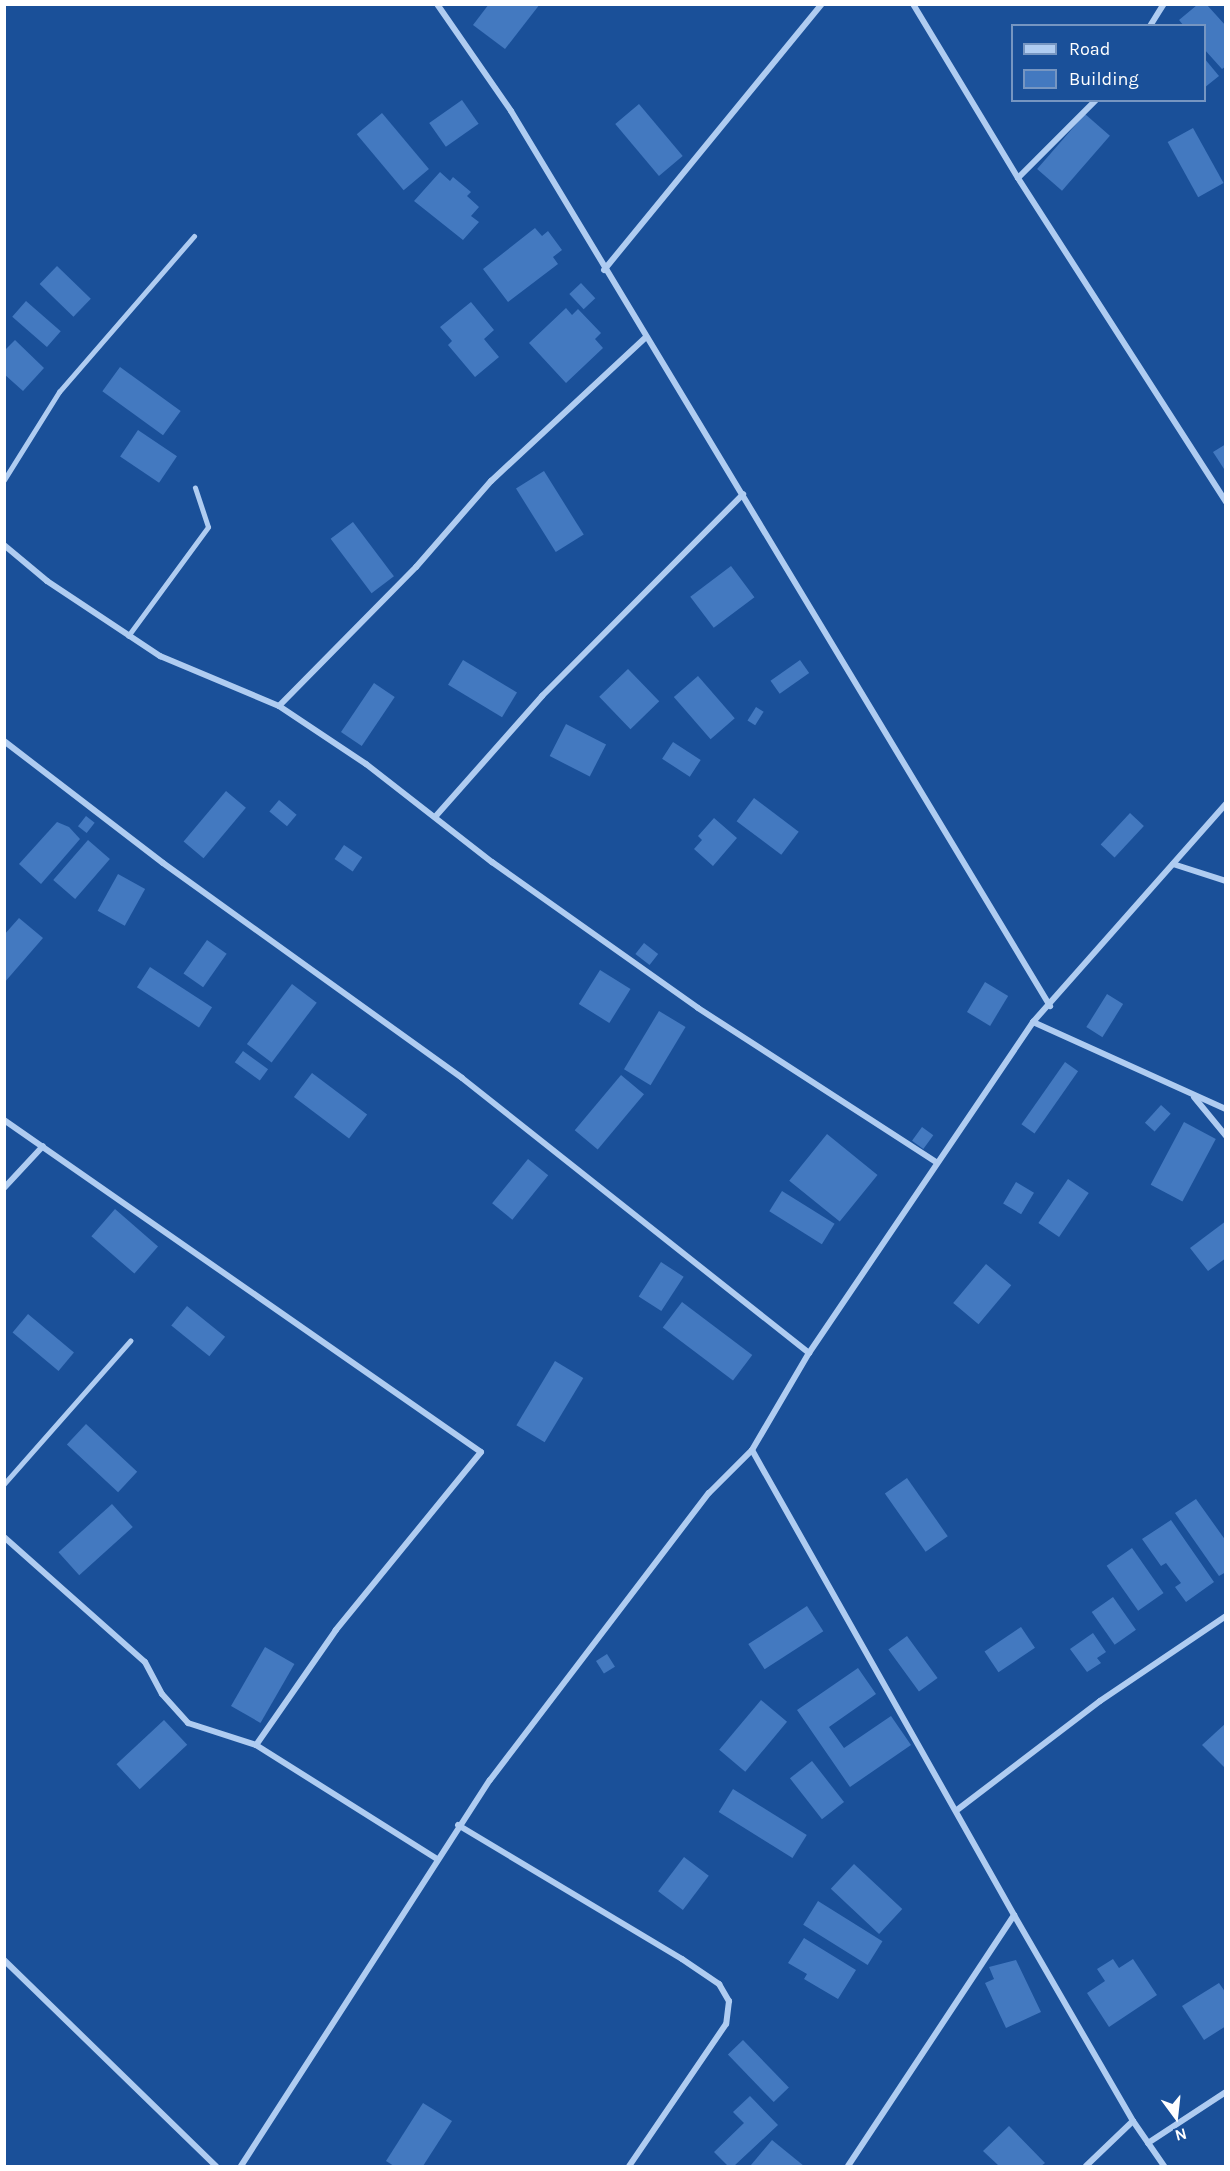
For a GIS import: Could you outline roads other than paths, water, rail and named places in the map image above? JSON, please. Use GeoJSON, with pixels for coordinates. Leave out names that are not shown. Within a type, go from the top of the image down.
{"type":"FeatureCollection","features":[{"type":"Feature","properties":{"kind":"street"},"geometry":{"type":"LineString","coordinates":[[437,4],[511,111],[604,270],[743,494],[1050,1006]]}},
{"type":"Feature","properties":{"kind":"street"},"geometry":{"type":"LineString","coordinates":[[604,270],[822,4]]}},
{"type":"Feature","properties":{"kind":"street"},"geometry":{"type":"LineString","coordinates":[[914,4],[1018,178],[1226,502]]}},
{"type":"Feature","properties":{"kind":"street"},"geometry":{"type":"LineString","coordinates":[[1151,24],[1164,4]]}},
{"type":"Feature","properties":{"kind":"street"},"geometry":{"type":"LineString","coordinates":[[1018,178],[1094,102]]}},
{"type":"Feature","properties":{"kind":"street"},"geometry":{"type":"LineString","coordinates":[[279,706],[416,567],[491,481],[645,338]]}},
{"type":"Feature","properties":{"kind":"street"},"geometry":{"type":"LineString","coordinates":[[435,817],[542,696],[743,494]]}},
{"type":"Feature","properties":{"kind":"street"},"geometry":{"type":"LineString","coordinates":[[4,544],[46,581],[160,656],[279,706],[366,764],[435,817],[698,1008],[936,1162]]}},
{"type":"Feature","properties":{"kind":"street"},"geometry":{"type":"LineString","coordinates":[[4,741],[163,862],[462,1078],[809,1353]]}},
{"type":"Feature","properties":{"kind":"street"},"geometry":{"type":"LineString","coordinates":[[242,2166],[458,1825],[709,1493],[752,1450],[809,1353],[936,1162],[1033,1022],[1050,1006],[1226,804]]}},
{"type":"Feature","properties":{"kind":"street"},"geometry":{"type":"LineString","coordinates":[[1173,864],[1226,881]]}},
{"type":"Feature","properties":{"kind":"street"},"geometry":{"type":"LineString","coordinates":[[1033,1022],[1226,1109]]}},
{"type":"Feature","properties":{"kind":"street"},"geometry":{"type":"LineString","coordinates":[[1193,1096],[1226,1136]]}},
{"type":"Feature","properties":{"kind":"street"},"geometry":{"type":"LineString","coordinates":[[4,1120],[481,1452],[336,1630],[256,1745]]}},
{"type":"Feature","properties":{"kind":"street"},"geometry":{"type":"LineString","coordinates":[[4,1188],[43,1146]]}},
{"type":"Feature","properties":{"kind":"street"},"geometry":{"type":"LineString","coordinates":[[752,1450],[957,1810],[1014,1915],[1133,2121],[1164,2166]]}},
{"type":"Feature","properties":{"kind":"street"},"geometry":{"type":"LineString","coordinates":[[4,1538],[146,1662],[162,1694],[188,1723],[256,1745],[437,1859]]}},
{"type":"Feature","properties":{"kind":"street"},"geometry":{"type":"LineString","coordinates":[[957,1810],[1100,1701],[1226,1616]]}},
{"type":"Feature","properties":{"kind":"street"},"geometry":{"type":"LineString","coordinates":[[458,1825],[682,1959],[719,1984],[729,2001],[726,2024],[629,2166]]}},
{"type":"Feature","properties":{"kind":"street"},"geometry":{"type":"LineString","coordinates":[[848,2166],[1014,1915]]}},
{"type":"Feature","properties":{"kind":"street"},"geometry":{"type":"LineString","coordinates":[[4,1960],[216,2166]]}},
{"type":"Feature","properties":{"kind":"street"},"geometry":{"type":"LineString","coordinates":[[1148,2143],[1226,2092]]}},
{"type":"Feature","properties":{"kind":"street"},"geometry":{"type":"LineString","coordinates":[[1086,2166],[1133,2121]]}},
{"type":"Feature","properties":{"kind":"lane"},"geometry":{"type":"LineString","coordinates":[[4,480],[59,392],[194,236]]}},
{"type":"Feature","properties":{"kind":"lane"},"geometry":{"type":"LineString","coordinates":[[128,636],[208,527],[195,488]]}},
{"type":"Feature","properties":{"kind":"lane"},"geometry":{"type":"LineString","coordinates":[[4,1484],[130,1341]]}}]}
